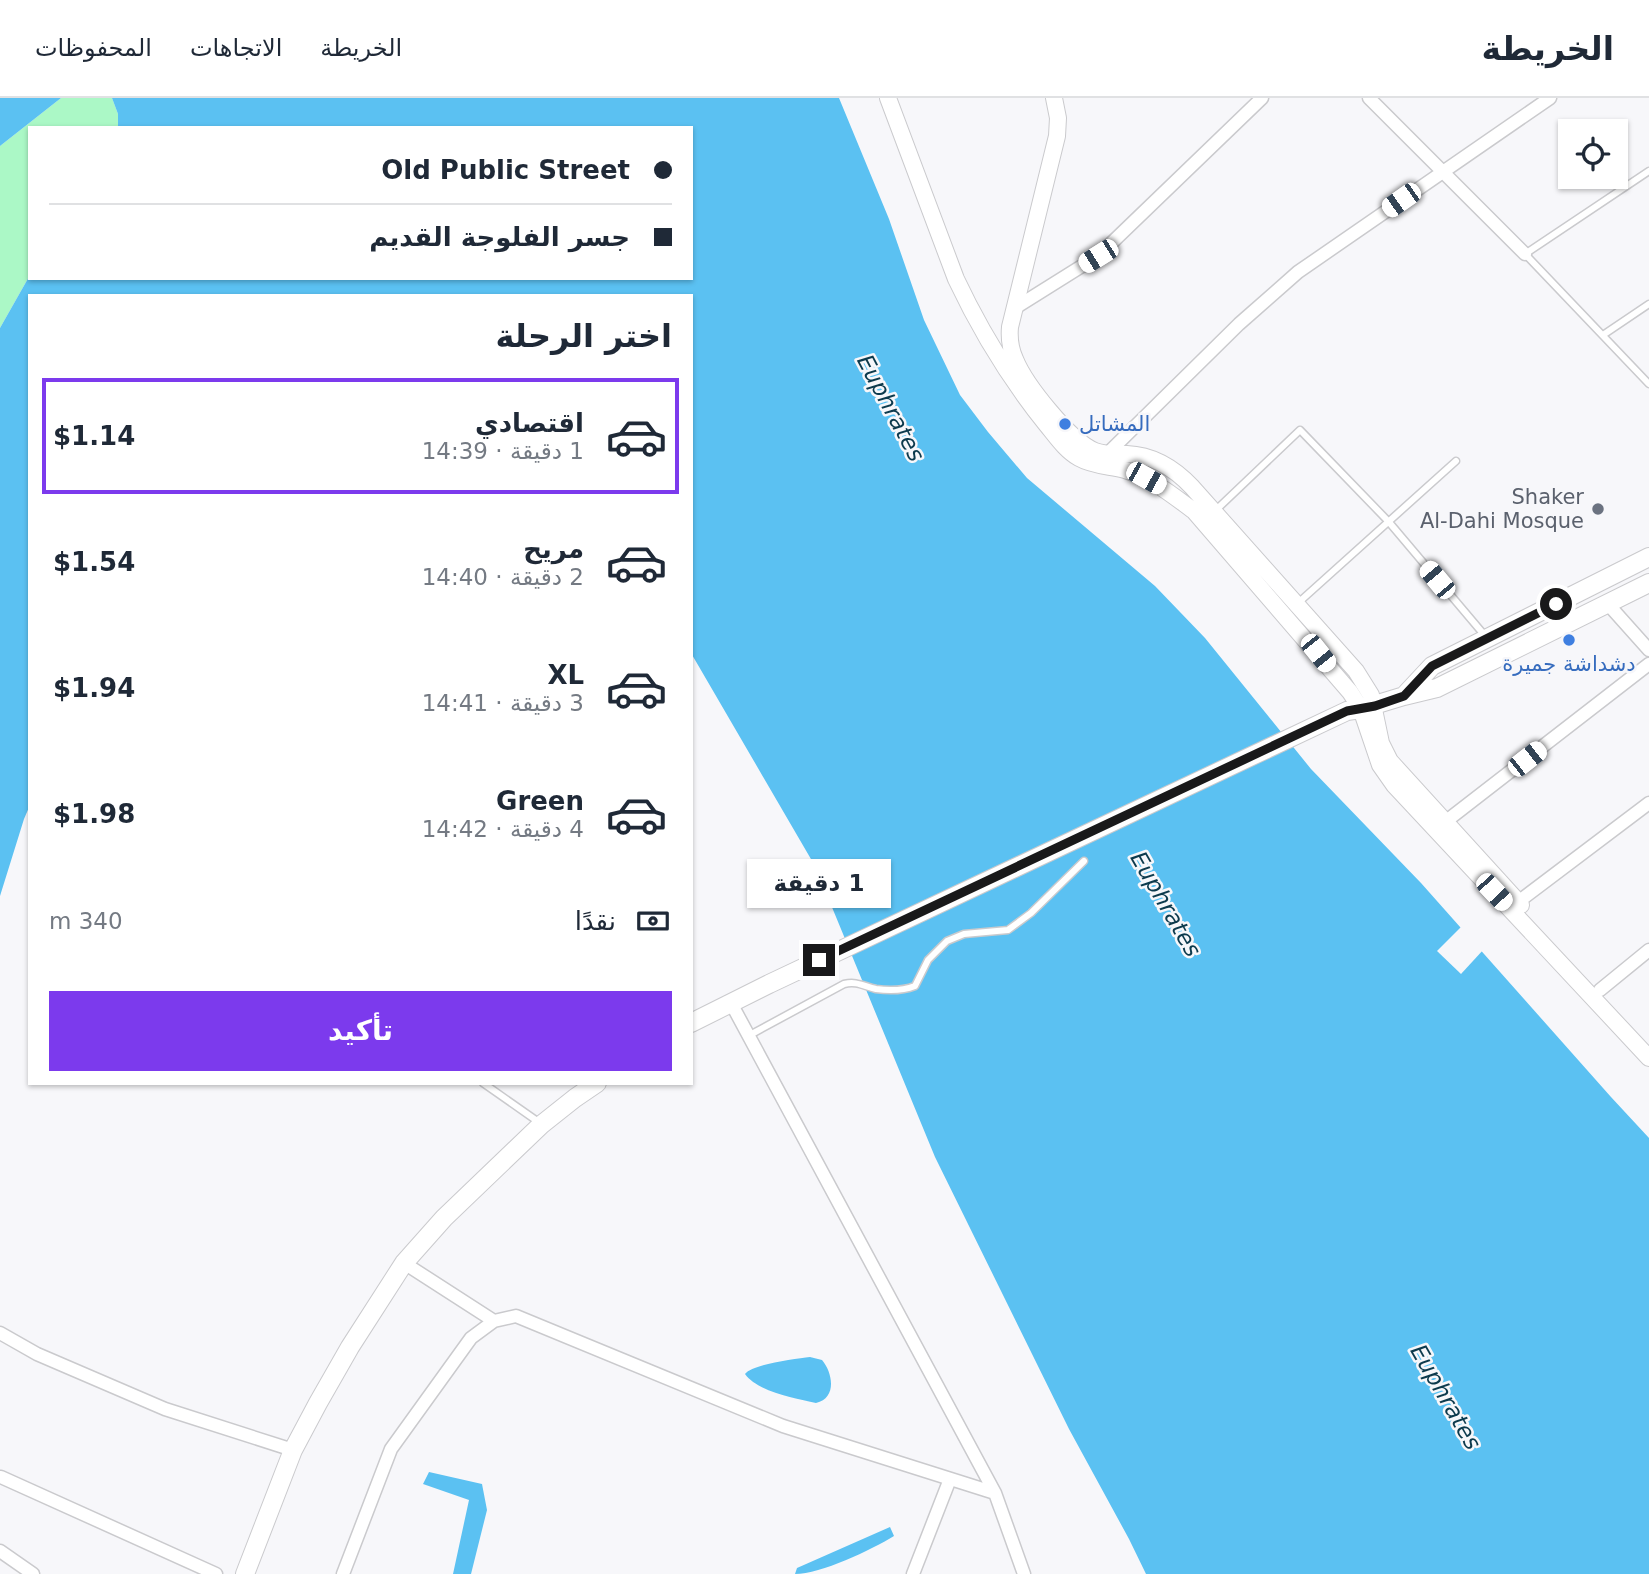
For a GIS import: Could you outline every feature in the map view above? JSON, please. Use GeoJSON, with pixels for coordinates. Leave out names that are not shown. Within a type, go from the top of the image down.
{"type":"FeatureCollection","features":[{"type":"Feature","properties":{"kind":"main road"},"geometry":{"type":"LineString","coordinates":[[1404,696],[1432,666],[1649,558]]}},
{"type":"Feature","properties":{"kind":"main road"},"geometry":{"type":"LineString","coordinates":[[693,1023],[769,984],[1361,709],[1437,688],[1649,583]]}},
{"type":"Feature","properties":{"kind":"main road"},"geometry":{"type":"LineString","coordinates":[[245,1574],[293,1450],[350,1347],[404,1263],[444,1218],[541,1125],[594,1085]]}},
{"type":"Feature","properties":{"kind":"street"},"geometry":{"type":"LineString","coordinates":[[888,98],[957,279],[997,357],[1031,406],[1062,444],[1079,458],[1140,456],[1168,467],[1185,480],[1356,671],[1368,689],[1361,709],[1375,754],[1394,785],[1649,1058]]}},
{"type":"Feature","properties":{"kind":"street"},"geometry":{"type":"LineString","coordinates":[[1054,98],[1058,118],[1057,136],[1013,313],[1010,337],[1014,357],[1034,390],[1051,413],[1102,459],[1146,478],[1194,511],[1350,692],[1390,761],[1649,1042]]}},
{"type":"Feature","properties":{"kind":"street"},"geometry":{"type":"LineString","coordinates":[[979,326],[996,326],[1098,256],[1262,98]]}},
{"type":"Feature","properties":{"kind":"street"},"geometry":{"type":"LineString","coordinates":[[1369,98],[1525,254]]}},
{"type":"Feature","properties":{"kind":"street"},"geometry":{"type":"LineString","coordinates":[[1102,459],[1239,324],[1298,272],[1550,98]]}},
{"type":"Feature","properties":{"kind":"street"},"geometry":{"type":"LineString","coordinates":[[1607,603],[1649,650]]}},
{"type":"Feature","properties":{"kind":"street"},"geometry":{"type":"LineString","coordinates":[[1445,822],[1649,664]]}},
{"type":"Feature","properties":{"kind":"street"},"geometry":{"type":"LineString","coordinates":[[1518,902],[1649,803]]}},
{"type":"Feature","properties":{"kind":"street"},"geometry":{"type":"LineString","coordinates":[[1600,990],[1649,950]]}},
{"type":"Feature","properties":{"kind":"street"},"geometry":{"type":"LineString","coordinates":[[731,1003],[995,1493],[1024,1574]]}},
{"type":"Feature","properties":{"kind":"street"},"geometry":{"type":"LineString","coordinates":[[404,1263],[494,1321]]}},
{"type":"Feature","properties":{"kind":"street"},"geometry":{"type":"LineString","coordinates":[[343,1574],[391,1449],[471,1338],[494,1321],[516,1316],[783,1426],[995,1493]]}},
{"type":"Feature","properties":{"kind":"street"},"geometry":{"type":"LineString","coordinates":[[0,1333],[37,1354],[165,1409],[293,1450]]}},
{"type":"Feature","properties":{"kind":"street"},"geometry":{"type":"LineString","coordinates":[[1,1476],[216,1574]]}},
{"type":"Feature","properties":{"kind":"street"},"geometry":{"type":"LineString","coordinates":[[913,1574],[950,1479]]}},
{"type":"Feature","properties":{"kind":"street"},"geometry":{"type":"LineString","coordinates":[[0,1551],[33,1574]]}},
{"type":"Feature","properties":{"kind":"lane"},"geometry":{"type":"LineString","coordinates":[[1649,171],[1525,254],[1649,384]]}},
{"type":"Feature","properties":{"kind":"lane"},"geometry":{"type":"LineString","coordinates":[[1603,335],[1649,304]]}},
{"type":"Feature","properties":{"kind":"lane"},"geometry":{"type":"LineString","coordinates":[[1214,511],[1300,430],[1388,521],[1487,638]]}},
{"type":"Feature","properties":{"kind":"lane"},"geometry":{"type":"LineString","coordinates":[[1297,604],[1456,460]]}},
{"type":"Feature","properties":{"kind":"lane"},"geometry":{"type":"LineString","coordinates":[[748,1036],[844,984],[853,982],[902,991],[915,986],[928,960],[947,941],[964,934],[1008,930],[1031,913],[1084,861]]}},
{"type":"Feature","properties":{"kind":"lane"},"geometry":{"type":"LineString","coordinates":[[486,1085],[541,1125]]}},
{"type":"Feature","properties":{"kind":"green space"},"geometry":{"type":"Polygon","coordinates":[[[61,98],[112,98],[118,114],[118,126],[28,126],[28,279],[0,328],[0,146],[61,98]]]}},
{"type":"Feature","properties":{"kind":"water"},"geometry":{"type":"Polygon","coordinates":[[[0,98],[61,98],[0,146],[0,98]]]}},
{"type":"Feature","properties":{"kind":"water","name":"Euphrates"},"geometry":{"type":"Polygon","coordinates":[[[112,98],[839,98],[889,219],[924,320],[960,395],[988,432],[1027,478],[1155,586],[1205,638],[1311,769],[1421,883],[1649,1138],[1649,1574],[1146,1574],[1069,1429],[935,1157],[815,866],[693,656],[693,294],[28,294],[28,810],[0,896],[0,328],[28,279],[693,280],[693,126],[118,126],[118,114],[112,98]]]}},
{"type":"Feature","properties":{"kind":"water"},"geometry":{"type":"Polygon","coordinates":[[[810,1357],[822,1360],[826,1365],[831,1384],[827,1396],[816,1403],[768,1390],[745,1374],[765,1365],[810,1357]]]}},
{"type":"Feature","properties":{"kind":"water"},"geometry":{"type":"Polygon","coordinates":[[[429,1472],[482,1484],[487,1510],[471,1574],[453,1574],[469,1500],[423,1484],[429,1472]]]}},
{"type":"Feature","properties":{"kind":"water"},"geometry":{"type":"Polygon","coordinates":[[[890,1527],[894,1536],[872,1548],[832,1566],[795,1574],[797,1568],[890,1527]]]}},
{"type":"Feature","properties":{"kind":"pier"},"geometry":{"type":"Polygon","coordinates":[[[1463,925],[1484,949],[1461,974],[1437,951],[1463,925]]]}},
{"type":"Feature","properties":{"kind":"place","name":"المشاتل"},"geometry":{"type":"Point","coordinates":[1065,424]}},
{"type":"Feature","properties":{"kind":"place","name":"Shaker Al-Dahi Mosque"},"geometry":{"type":"Point","coordinates":[1598,509]}},
{"type":"Feature","properties":{"kind":"place","name":"دشداشة جميرة"},"geometry":{"type":"Point","coordinates":[1569,640]}},
{"type":"Feature","properties":{"kind":"route"},"geometry":{"type":"LineString","coordinates":[[819,960],[1347,711],[1375,706],[1404,696],[1432,666],[1556,604]]}}]}
